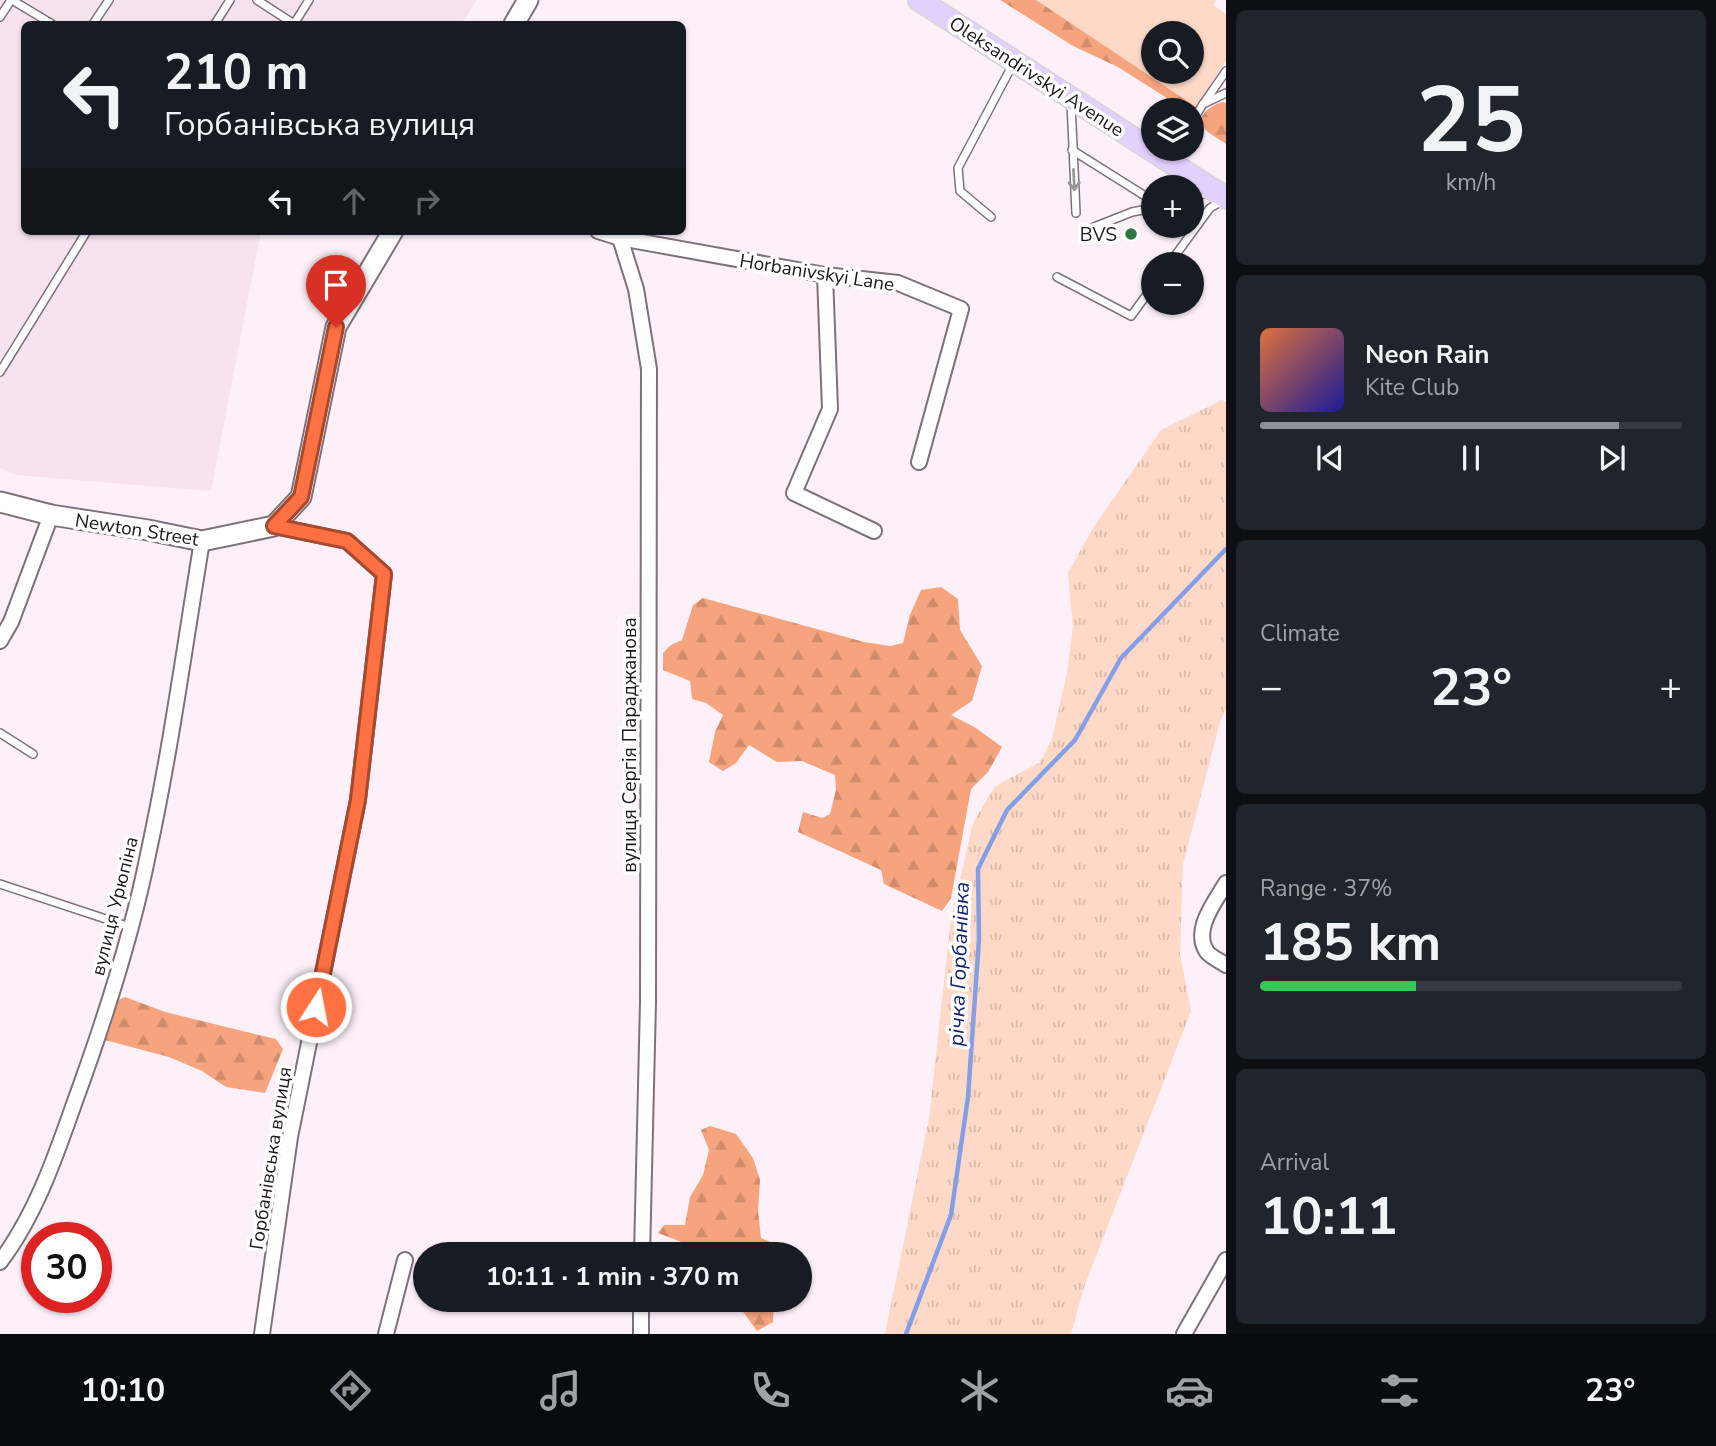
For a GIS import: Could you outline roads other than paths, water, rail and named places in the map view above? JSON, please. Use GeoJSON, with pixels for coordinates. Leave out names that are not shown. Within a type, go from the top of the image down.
{"type":"FeatureCollection","features":[{"type":"Feature","properties":{"kind":"main road","name":"Oleksandrivskyi Avenue"},"geometry":{"type":"LineString","coordinates":[[919,0],[1071,98],[1141,137]]}},
{"type":"Feature","properties":{"kind":"main road","name":"Oleksandrivskyi Avenue"},"geometry":{"type":"LineString","coordinates":[[1180,161],[1222,195]]}},
{"type":"Feature","properties":{"kind":"street"},"geometry":{"type":"LineString","coordinates":[[516,21],[528,0]]}},
{"type":"Feature","properties":{"kind":"street"},"geometry":{"type":"LineString","coordinates":[[274,526],[301,497],[336,327],[391,235]]}},
{"type":"Feature","properties":{"kind":"street","name":"Horbanivskyi Lane"},"geometry":{"type":"LineString","coordinates":[[611,235],[825,275],[898,283],[961,309],[919,462]]}},
{"type":"Feature","properties":{"kind":"street","name":"вулиця Сергія Параджанова"},"geometry":{"type":"LineString","coordinates":[[620,238],[636,289],[649,369],[648,1002],[642,1242]]}},
{"type":"Feature","properties":{"kind":"street"},"geometry":{"type":"LineString","coordinates":[[825,275],[830,409],[794,493],[874,531]]}},
{"type":"Feature","properties":{"kind":"street","name":"Newton Street"},"geometry":{"type":"LineString","coordinates":[[0,502],[51,515],[202,541],[274,526]]}},
{"type":"Feature","properties":{"kind":"street"},"geometry":{"type":"LineString","coordinates":[[0,641],[10,622],[51,515]]}},
{"type":"Feature","properties":{"kind":"street","name":"Горбанівська вулиця"},"geometry":{"type":"LineString","coordinates":[[262,1334],[290,1137],[358,800],[384,574],[347,541],[274,526]]}},
{"type":"Feature","properties":{"kind":"street","name":"вулиця Урюпіна"},"geometry":{"type":"LineString","coordinates":[[0,1262],[14,1243],[57,1152],[99,1037],[130,927],[149,850],[202,541]]}},
{"type":"Feature","properties":{"kind":"street"},"geometry":{"type":"LineString","coordinates":[[1226,883],[1208,914],[1202,941],[1208,954],[1226,965]]}},
{"type":"Feature","properties":{"kind":"street"},"geometry":{"type":"LineString","coordinates":[[386,1334],[405,1260]]}},
{"type":"Feature","properties":{"kind":"street"},"geometry":{"type":"LineString","coordinates":[[1184,1334],[1226,1261]]}},
{"type":"Feature","properties":{"kind":"street"},"geometry":{"type":"LineString","coordinates":[[640,1334],[641,1312]]}},
{"type":"Feature","properties":{"kind":"lane"},"geometry":{"type":"LineString","coordinates":[[0,17],[11,0],[47,21]]}},
{"type":"Feature","properties":{"kind":"lane"},"geometry":{"type":"LineString","coordinates":[[95,21],[109,0]]}},
{"type":"Feature","properties":{"kind":"lane"},"geometry":{"type":"LineString","coordinates":[[217,21],[230,0]]}},
{"type":"Feature","properties":{"kind":"lane"},"geometry":{"type":"LineString","coordinates":[[257,0],[292,21]]}},
{"type":"Feature","properties":{"kind":"lane"},"geometry":{"type":"LineString","coordinates":[[296,21],[309,0]]}},
{"type":"Feature","properties":{"kind":"lane"},"geometry":{"type":"LineString","coordinates":[[991,217],[960,191],[958,168],[1015,61]]}},
{"type":"Feature","properties":{"kind":"lane"},"geometry":{"type":"LineString","coordinates":[[1204,103],[1226,71]]}},
{"type":"Feature","properties":{"kind":"lane"},"geometry":{"type":"LineString","coordinates":[[1204,104],[1226,93]]}},
{"type":"Feature","properties":{"kind":"lane"},"geometry":{"type":"LineString","coordinates":[[1071,98],[1076,213]]}},
{"type":"Feature","properties":{"kind":"lane"},"geometry":{"type":"LineString","coordinates":[[1073,150],[1141,193]]}},
{"type":"Feature","properties":{"kind":"lane"},"geometry":{"type":"LineString","coordinates":[[1204,196],[1222,195]]}},
{"type":"Feature","properties":{"kind":"lane"},"geometry":{"type":"LineString","coordinates":[[1178,252],[1222,195]]}},
{"type":"Feature","properties":{"kind":"lane"},"geometry":{"type":"LineString","coordinates":[[1094,227],[1141,210]]}},
{"type":"Feature","properties":{"kind":"lane"},"geometry":{"type":"LineString","coordinates":[[0,372],[85,235]]}},
{"type":"Feature","properties":{"kind":"lane"},"geometry":{"type":"LineString","coordinates":[[1057,277],[1131,316],[1141,302]]}},
{"type":"Feature","properties":{"kind":"lane"},"geometry":{"type":"LineString","coordinates":[[0,733],[33,754]]}},
{"type":"Feature","properties":{"kind":"lane"},"geometry":{"type":"LineString","coordinates":[[0,884],[130,927]]}},
{"type":"Feature","properties":{"kind":"waterway","name":"річка Горбанівка"},"geometry":{"type":"LineString","coordinates":[[906,1334],[951,1215],[968,1097],[979,939],[978,869],[1007,810],[1075,740],[1121,658],[1226,549]]}},
{"type":"Feature","properties":{"kind":"place","name":"BVS"},"geometry":{"type":"Point","coordinates":[1131,234]}}]}
